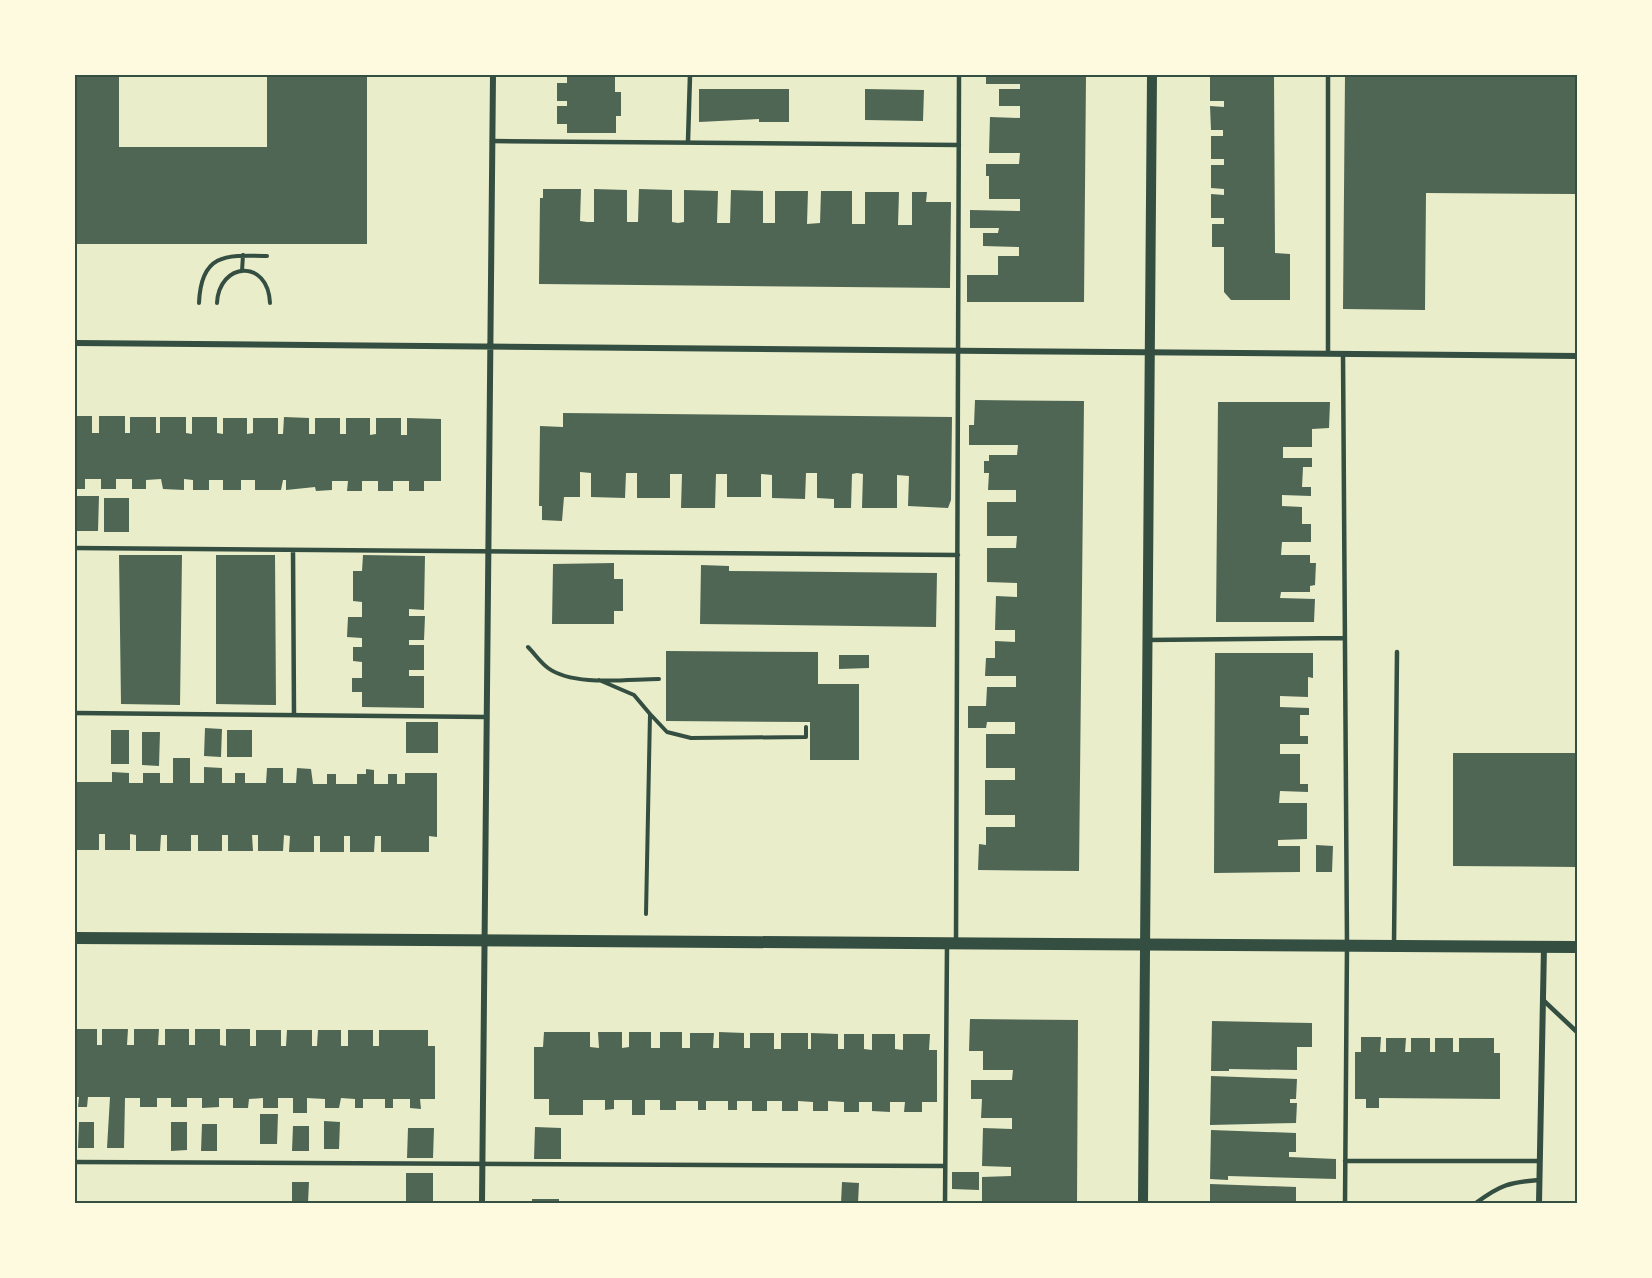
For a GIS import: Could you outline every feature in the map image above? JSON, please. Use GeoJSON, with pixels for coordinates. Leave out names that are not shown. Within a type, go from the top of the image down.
{"type":"FeatureCollection","features":[{"type":"Feature","properties":{"kind":"main road"},"geometry":{"type":"LineString","coordinates":[[75,938],[1577,947]]}},
{"type":"Feature","properties":{"kind":"street"},"geometry":{"type":"LineString","coordinates":[[482,1203],[493,75]]}},
{"type":"Feature","properties":{"kind":"street"},"geometry":{"type":"LineString","coordinates":[[1143,1203],[1152,75]]}},
{"type":"Feature","properties":{"kind":"street"},"geometry":{"type":"LineString","coordinates":[[75,343],[1577,356]]}},
{"type":"Feature","properties":{"kind":"street"},"geometry":{"type":"LineString","coordinates":[[1539,1203],[1544,946]]}},
{"type":"Feature","properties":{"kind":"lane"},"geometry":{"type":"LineString","coordinates":[[688,141],[690,75]]}},
{"type":"Feature","properties":{"kind":"lane"},"geometry":{"type":"LineString","coordinates":[[945,1203],[958,555],[959,75]]}},
{"type":"Feature","properties":{"kind":"lane"},"geometry":{"type":"LineString","coordinates":[[1328,354],[1329,75]]}},
{"type":"Feature","properties":{"kind":"lane"},"geometry":{"type":"LineString","coordinates":[[492,141],[959,145]]}},
{"type":"Feature","properties":{"kind":"lane"},"geometry":{"type":"LineString","coordinates":[[1343,354],[1347,945],[1345,1203]]}},
{"type":"Feature","properties":{"kind":"lane"},"geometry":{"type":"LineString","coordinates":[[75,548],[958,555]]}},
{"type":"Feature","properties":{"kind":"lane"},"geometry":{"type":"LineString","coordinates":[[293,550],[294,715]]}},
{"type":"Feature","properties":{"kind":"lane"},"geometry":{"type":"LineString","coordinates":[[1148,640],[1345,638]]}},
{"type":"Feature","properties":{"kind":"lane"},"geometry":{"type":"LineString","coordinates":[[1394,945],[1397,652]]}},
{"type":"Feature","properties":{"kind":"lane"},"geometry":{"type":"LineString","coordinates":[[75,713],[487,717]]}},
{"type":"Feature","properties":{"kind":"lane"},"geometry":{"type":"LineString","coordinates":[[1543,1000],[1577,1032]]}},
{"type":"Feature","properties":{"kind":"lane"},"geometry":{"type":"LineString","coordinates":[[1345,1161],[1540,1161]]}},
{"type":"Feature","properties":{"kind":"lane"},"geometry":{"type":"LineString","coordinates":[[75,1162],[945,1166]]}},
{"type":"Feature","properties":{"kind":"lane"},"geometry":{"type":"LineString","coordinates":[[1476,1203],[1497,1186],[1515,1181],[1539,1180]]}},
{"type":"Feature","properties":{"kind":"path"},"geometry":{"type":"LineString","coordinates":[[199,303],[201,282],[215,261],[229,255],[267,255]]}},
{"type":"Feature","properties":{"kind":"path"},"geometry":{"type":"LineString","coordinates":[[242,271],[243,255]]}},
{"type":"Feature","properties":{"kind":"path"},"geometry":{"type":"LineString","coordinates":[[217,303],[218,294],[226,279],[234,272],[242,271],[252,271],[263,278],[269,288],[270,303]]}},
{"type":"Feature","properties":{"kind":"path"},"geometry":{"type":"LineString","coordinates":[[528,648],[549,669],[562,675],[598,680],[659,678]]}},
{"type":"Feature","properties":{"kind":"path"},"geometry":{"type":"LineString","coordinates":[[598,680],[634,695],[667,732],[691,738],[806,737],[806,727]]}},
{"type":"Feature","properties":{"kind":"path"},"geometry":{"type":"LineString","coordinates":[[646,914],[650,714]]}},
{"type":"Feature","properties":{"kind":"building"},"geometry":{"type":"Polygon","coordinates":[[[75,75],[119,75],[119,147],[267,147],[267,75],[367,75],[367,244],[75,244],[75,75]]]}},
{"type":"Feature","properties":{"kind":"building"},"geometry":{"type":"Polygon","coordinates":[[[567,75],[615,75],[615,92],[621,92],[621,116],[616,116],[616,133],[567,133],[567,124],[557,124],[557,106],[567,106],[567,101],[557,101],[557,83],[567,83],[567,75]]]}},
{"type":"Feature","properties":{"kind":"building"},"geometry":{"type":"Polygon","coordinates":[[[986,75],[1086,75],[1084,302],[967,302],[967,275],[998,275],[998,256],[1019,256],[1019,247],[983,246],[983,233],[998,233],[999,228],[970,228],[970,210],[1020,211],[1020,199],[989,199],[989,176],[986,176],[986,164],[1019,164],[1020,153],[989,153],[990,117],[1020,118],[1020,106],[999,106],[999,89],[1020,89],[1020,84],[986,84],[986,75]]]}},
{"type":"Feature","properties":{"kind":"building"},"geometry":{"type":"Polygon","coordinates":[[[1274,75],[1275,253],[1290,254],[1290,300],[1231,300],[1224,292],[1224,247],[1212,247],[1212,224],[1224,224],[1224,218],[1211,218],[1211,194],[1224,195],[1224,189],[1211,188],[1211,165],[1224,165],[1224,159],[1211,159],[1211,136],[1223,136],[1223,130],[1211,130],[1210,106],[1224,107],[1224,101],[1210,101],[1210,77],[1274,75]]]}},
{"type":"Feature","properties":{"kind":"building"},"geometry":{"type":"Polygon","coordinates":[[[1345,75],[1577,75],[1577,194],[1426,193],[1425,310],[1343,309],[1345,75]]]}},
{"type":"Feature","properties":{"kind":"building"},"geometry":{"type":"Polygon","coordinates":[[[699,89],[789,89],[789,122],[759,122],[759,119],[699,122],[699,89]]]}},
{"type":"Feature","properties":{"kind":"building"},"geometry":{"type":"Polygon","coordinates":[[[865,89],[924,90],[923,121],[865,120],[865,89]]]}},
{"type":"Feature","properties":{"kind":"building"},"geometry":{"type":"Polygon","coordinates":[[[543,189],[581,189],[580,221],[587,222],[594,222],[594,189],[627,190],[627,222],[638,222],[639,189],[672,190],[672,222],[678,223],[684,222],[684,190],[718,191],[717,223],[730,223],[731,190],[763,191],[763,223],[775,223],[775,191],[808,191],[807,224],[820,223],[821,191],[852,191],[852,224],[865,224],[865,192],[899,192],[898,225],[912,225],[912,192],[927,192],[926,202],[951,202],[950,288],[539,284],[540,198],[543,198],[543,189]]]}},
{"type":"Feature","properties":{"kind":"building"},"geometry":{"type":"Polygon","coordinates":[[[975,400],[1084,401],[1079,871],[978,870],[979,844],[986,845],[986,827],[1015,827],[1015,815],[985,815],[985,780],[1015,780],[1015,768],[986,768],[986,734],[1015,734],[1015,722],[987,722],[986,728],[968,728],[968,706],[986,706],[987,687],[1016,687],[1016,676],[985,676],[986,658],[995,658],[995,641],[1015,642],[1015,630],[995,630],[996,596],[1017,597],[1017,583],[987,582],[987,548],[1016,548],[1017,536],[987,536],[987,502],[1016,502],[1016,490],[988,490],[989,473],[984,473],[984,461],[989,461],[989,455],[1017,455],[1018,445],[969,445],[969,425],[974,425],[975,400]]]}},
{"type":"Feature","properties":{"kind":"building"},"geometry":{"type":"Polygon","coordinates":[[[1218,402],[1330,402],[1329,428],[1312,429],[1312,447],[1283,447],[1283,458],[1312,458],[1312,467],[1303,467],[1302,487],[1311,487],[1311,496],[1282,495],[1282,506],[1302,507],[1302,524],[1311,524],[1311,542],[1282,542],[1281,555],[1310,555],[1310,563],[1316,563],[1315,585],[1310,586],[1310,592],[1281,592],[1280,598],[1315,599],[1314,622],[1216,622],[1218,402]]]}},
{"type":"Feature","properties":{"kind":"building"},"geometry":{"type":"Polygon","coordinates":[[[563,413],[952,417],[951,500],[948,508],[908,506],[909,476],[897,475],[897,508],[862,508],[863,474],[857,473],[852,474],[851,508],[834,508],[834,499],[817,498],[817,473],[806,473],[805,499],[772,498],[772,475],[761,474],[761,497],[727,497],[727,474],[716,474],[715,508],[681,508],[682,474],[670,474],[670,498],[637,498],[637,473],[626,473],[625,498],[591,497],[591,473],[580,472],[580,497],[564,497],[562,521],[542,520],[542,506],[539,506],[540,426],[563,427],[563,413]]]}},
{"type":"Feature","properties":{"kind":"building"},"geometry":{"type":"Polygon","coordinates":[[[75,416],[92,416],[92,433],[99,433],[99,416],[125,416],[125,433],[130,433],[130,417],[156,417],[156,433],[160,433],[160,417],[186,417],[186,433],[192,434],[192,417],[217,417],[217,433],[223,434],[223,418],[247,418],[247,434],[253,433],[253,418],[278,418],[278,434],[283,434],[284,417],[309,418],[309,434],[315,434],[315,418],[340,418],[340,434],[346,434],[346,418],[370,418],[370,435],[376,434],[376,418],[401,418],[401,435],[407,435],[407,418],[441,419],[441,481],[424,481],[424,491],[409,491],[409,481],[393,481],[393,491],[378,491],[378,481],[362,481],[362,491],[347,491],[348,481],[332,481],[332,490],[316,491],[315,487],[286,490],[286,480],[283,480],[281,490],[255,490],[255,480],[241,480],[241,490],[223,490],[223,480],[209,480],[209,490],[193,490],[193,480],[184,479],[184,490],[163,489],[161,479],[146,480],[146,489],[132,489],[132,479],[116,479],[116,489],[101,489],[101,479],[85,479],[85,489],[75,489],[75,416]]]}},
{"type":"Feature","properties":{"kind":"building"},"geometry":{"type":"Polygon","coordinates":[[[75,496],[99,496],[98,531],[75,531],[75,496]]]}},
{"type":"Feature","properties":{"kind":"building"},"geometry":{"type":"Polygon","coordinates":[[[104,498],[129,498],[129,532],[104,532],[104,498]]]}},
{"type":"Feature","properties":{"kind":"building"},"geometry":{"type":"Polygon","coordinates":[[[119,555],[182,555],[180,705],[121,704],[119,555]]]}},
{"type":"Feature","properties":{"kind":"building"},"geometry":{"type":"Polygon","coordinates":[[[216,555],[275,555],[276,705],[216,704],[216,555]]]}},
{"type":"Feature","properties":{"kind":"building"},"geometry":{"type":"Polygon","coordinates":[[[363,555],[425,556],[424,610],[409,609],[409,616],[425,616],[424,640],[409,640],[409,645],[424,645],[424,670],[409,670],[409,676],[424,676],[424,708],[362,707],[362,692],[352,692],[352,678],[362,678],[362,662],[353,661],[353,647],[362,647],[362,638],[347,637],[348,617],[362,617],[362,602],[353,601],[353,571],[362,571],[363,555]]]}},
{"type":"Feature","properties":{"kind":"building"},"geometry":{"type":"Polygon","coordinates":[[[614,563],[614,579],[623,579],[623,611],[614,611],[614,624],[552,624],[553,564],[614,563]]]}},
{"type":"Feature","properties":{"kind":"building"},"geometry":{"type":"Polygon","coordinates":[[[701,565],[729,566],[729,571],[937,573],[936,627],[700,624],[701,565]]]}},
{"type":"Feature","properties":{"kind":"building"},"geometry":{"type":"Polygon","coordinates":[[[666,651],[818,652],[818,684],[859,684],[859,760],[810,760],[810,722],[666,721],[666,651]]]}},
{"type":"Feature","properties":{"kind":"building"},"geometry":{"type":"Polygon","coordinates":[[[1215,653],[1313,653],[1313,678],[1308,677],[1308,697],[1280,696],[1280,707],[1309,708],[1309,715],[1300,715],[1300,736],[1308,736],[1308,744],[1280,744],[1280,754],[1300,754],[1300,784],[1308,784],[1308,792],[1280,791],[1279,803],[1307,803],[1307,839],[1278,840],[1278,846],[1300,846],[1300,872],[1214,873],[1215,653]]]}},
{"type":"Feature","properties":{"kind":"building"},"geometry":{"type":"Polygon","coordinates":[[[839,655],[869,655],[869,668],[839,669],[839,655]]]}},
{"type":"Feature","properties":{"kind":"building"},"geometry":{"type":"Polygon","coordinates":[[[406,722],[438,722],[438,753],[406,753],[406,722]]]}},
{"type":"Feature","properties":{"kind":"building"},"geometry":{"type":"Polygon","coordinates":[[[205,728],[222,729],[221,757],[204,756],[205,728]]]}},
{"type":"Feature","properties":{"kind":"building"},"geometry":{"type":"Polygon","coordinates":[[[111,730],[129,730],[129,764],[111,764],[111,730]]]}},
{"type":"Feature","properties":{"kind":"building"},"geometry":{"type":"Polygon","coordinates":[[[227,730],[252,730],[252,757],[227,757],[227,730]]]}},
{"type":"Feature","properties":{"kind":"building"},"geometry":{"type":"Polygon","coordinates":[[[142,732],[160,732],[159,766],[142,765],[142,732]]]}},
{"type":"Feature","properties":{"kind":"building"},"geometry":{"type":"Polygon","coordinates":[[[1453,753],[1577,753],[1577,867],[1453,866],[1453,753]]]}},
{"type":"Feature","properties":{"kind":"building"},"geometry":{"type":"Polygon","coordinates":[[[173,758],[190,758],[190,783],[204,783],[204,767],[222,768],[222,783],[235,783],[235,773],[245,773],[245,783],[266,783],[267,768],[283,768],[283,783],[296,783],[297,768],[311,769],[313,784],[327,784],[327,774],[336,774],[336,784],[357,784],[357,774],[366,774],[366,769],[374,770],[374,784],[388,784],[388,774],[397,774],[397,784],[405,784],[405,773],[437,773],[437,837],[429,836],[429,852],[381,852],[381,836],[375,836],[374,852],[350,852],[350,836],[344,836],[344,852],[320,852],[320,836],[314,836],[314,852],[289,852],[290,836],[284,835],[283,851],[258,851],[258,835],[252,835],[253,851],[228,851],[228,835],[222,835],[222,851],[198,851],[198,835],[191,835],[191,851],[167,851],[167,835],[161,835],[160,851],[136,851],[136,835],[130,834],[130,850],[105,850],[105,834],[99,834],[99,850],[75,850],[75,782],[112,782],[112,772],[129,773],[129,783],[143,783],[143,773],[160,773],[160,783],[173,783],[173,758]]]}},
{"type":"Feature","properties":{"kind":"building"},"geometry":{"type":"Polygon","coordinates":[[[1316,845],[1333,846],[1332,872],[1316,872],[1316,845]]]}},
{"type":"Feature","properties":{"kind":"building"},"geometry":{"type":"Polygon","coordinates":[[[970,1019],[1078,1020],[1077,1203],[982,1203],[982,1177],[1011,1176],[1011,1167],[982,1166],[983,1128],[1012,1129],[1012,1118],[981,1118],[982,1099],[971,1099],[971,1080],[1012,1080],[1013,1070],[983,1070],[983,1051],[969,1051],[970,1019]]]}},
{"type":"Feature","properties":{"kind":"building"},"geometry":{"type":"Polygon","coordinates":[[[1212,1021],[1312,1023],[1312,1047],[1297,1047],[1297,1070],[1211,1071],[1212,1021]]]}},
{"type":"Feature","properties":{"kind":"building"},"geometry":{"type":"Polygon","coordinates":[[[75,1029],[97,1029],[97,1045],[102,1045],[102,1029],[128,1029],[127,1045],[134,1045],[134,1029],[159,1029],[158,1045],[165,1045],[165,1029],[189,1029],[189,1045],[195,1045],[195,1029],[220,1029],[220,1045],[226,1046],[226,1029],[250,1029],[250,1046],[256,1046],[256,1030],[281,1030],[281,1046],[286,1046],[287,1030],[312,1030],[312,1046],[317,1046],[318,1030],[341,1030],[341,1046],[348,1046],[348,1030],[373,1030],[373,1046],[379,1046],[379,1030],[428,1030],[428,1046],[435,1046],[435,1099],[420,1099],[421,1109],[410,1108],[410,1099],[393,1099],[393,1108],[385,1108],[385,1099],[363,1099],[363,1108],[355,1108],[355,1099],[341,1098],[339,1108],[325,1108],[325,1099],[307,1098],[307,1113],[293,1113],[293,1098],[278,1098],[278,1108],[263,1108],[263,1098],[249,1099],[248,1108],[233,1108],[233,1098],[219,1098],[219,1107],[202,1108],[202,1098],[187,1098],[187,1107],[171,1107],[171,1098],[157,1098],[157,1107],[140,1107],[140,1098],[125,1098],[124,1148],[107,1148],[110,1097],[88,1097],[87,1107],[78,1107],[79,1097],[75,1097],[75,1029]]]}},
{"type":"Feature","properties":{"kind":"building"},"geometry":{"type":"Polygon","coordinates":[[[544,1032],[590,1032],[590,1047],[599,1048],[598,1032],[622,1032],[622,1048],[629,1047],[629,1032],[651,1032],[651,1048],[660,1048],[660,1032],[682,1032],[682,1048],[690,1048],[690,1033],[714,1033],[713,1048],[719,1048],[719,1032],[744,1033],[744,1048],[750,1048],[750,1033],[774,1033],[774,1049],[781,1049],[781,1033],[808,1033],[808,1049],[811,1049],[811,1033],[838,1034],[838,1049],[844,1049],[844,1034],[864,1034],[864,1049],[872,1050],[872,1034],[895,1034],[895,1049],[903,1050],[903,1034],[930,1034],[929,1050],[937,1050],[937,1102],[922,1102],[922,1112],[904,1112],[905,1102],[890,1102],[890,1112],[872,1111],[872,1102],[859,1102],[859,1112],[844,1112],[844,1102],[828,1101],[828,1111],[813,1111],[813,1102],[798,1101],[798,1111],[782,1111],[782,1101],[767,1101],[767,1111],[752,1111],[752,1101],[737,1101],[737,1110],[728,1110],[728,1101],[706,1101],[706,1110],[698,1110],[698,1101],[676,1101],[676,1110],[660,1110],[660,1100],[645,1100],[645,1115],[632,1115],[632,1100],[614,1100],[614,1109],[605,1110],[605,1100],[583,1100],[583,1115],[549,1115],[549,1099],[534,1099],[534,1047],[543,1047],[544,1032]]]}},
{"type":"Feature","properties":{"kind":"building"},"geometry":{"type":"Polygon","coordinates":[[[1361,1037],[1381,1037],[1380,1052],[1386,1052],[1386,1038],[1406,1038],[1405,1052],[1411,1052],[1411,1038],[1430,1038],[1430,1052],[1435,1052],[1435,1038],[1453,1038],[1453,1052],[1459,1052],[1459,1038],[1494,1038],[1494,1053],[1500,1053],[1500,1099],[1379,1098],[1379,1108],[1366,1108],[1366,1099],[1355,1099],[1355,1052],[1361,1052],[1361,1037]]]}},
{"type":"Feature","properties":{"kind":"building"},"geometry":{"type":"Polygon","coordinates":[[[1211,1076],[1297,1079],[1296,1099],[1290,1099],[1290,1103],[1297,1103],[1296,1123],[1210,1125],[1211,1076]]]}},
{"type":"Feature","properties":{"kind":"building"},"geometry":{"type":"Polygon","coordinates":[[[260,1114],[278,1114],[277,1144],[260,1144],[260,1114]]]}},
{"type":"Feature","properties":{"kind":"building"},"geometry":{"type":"Polygon","coordinates":[[[324,1121],[340,1122],[339,1149],[324,1149],[324,1121]]]}},
{"type":"Feature","properties":{"kind":"building"},"geometry":{"type":"Polygon","coordinates":[[[79,1122],[94,1122],[94,1148],[78,1148],[79,1122]]]}},
{"type":"Feature","properties":{"kind":"building"},"geometry":{"type":"Polygon","coordinates":[[[171,1122],[187,1122],[187,1150],[171,1151],[171,1122]]]}},
{"type":"Feature","properties":{"kind":"building"},"geometry":{"type":"Polygon","coordinates":[[[202,1124],[217,1124],[217,1151],[201,1151],[202,1124]]]}},
{"type":"Feature","properties":{"kind":"building"},"geometry":{"type":"Polygon","coordinates":[[[293,1126],[309,1126],[309,1151],[292,1151],[293,1126]]]}},
{"type":"Feature","properties":{"kind":"building"},"geometry":{"type":"Polygon","coordinates":[[[535,1127],[561,1128],[561,1159],[534,1159],[535,1127]]]}},
{"type":"Feature","properties":{"kind":"building"},"geometry":{"type":"Polygon","coordinates":[[[408,1128],[434,1128],[433,1158],[407,1158],[408,1128]]]}},
{"type":"Feature","properties":{"kind":"building"},"geometry":{"type":"Polygon","coordinates":[[[1211,1130],[1296,1133],[1296,1152],[1289,1152],[1289,1157],[1336,1159],[1336,1179],[1228,1176],[1228,1180],[1210,1179],[1211,1130]]]}},
{"type":"Feature","properties":{"kind":"building"},"geometry":{"type":"Polygon","coordinates":[[[952,1172],[979,1172],[979,1190],[952,1189],[952,1172]]]}},
{"type":"Feature","properties":{"kind":"building"},"geometry":{"type":"Polygon","coordinates":[[[406,1173],[433,1173],[433,1203],[406,1203],[406,1173]]]}},
{"type":"Feature","properties":{"kind":"building"},"geometry":{"type":"Polygon","coordinates":[[[292,1182],[309,1182],[308,1203],[292,1203],[292,1182]]]}},
{"type":"Feature","properties":{"kind":"building"},"geometry":{"type":"Polygon","coordinates":[[[842,1182],[859,1183],[858,1203],[841,1203],[842,1182]]]}},
{"type":"Feature","properties":{"kind":"building"},"geometry":{"type":"Polygon","coordinates":[[[1210,1184],[1296,1187],[1296,1203],[1210,1203],[1210,1184]]]}},
{"type":"Feature","properties":{"kind":"building"},"geometry":{"type":"Polygon","coordinates":[[[532,1199],[559,1199],[559,1203],[532,1203],[532,1199]]]}}]}
